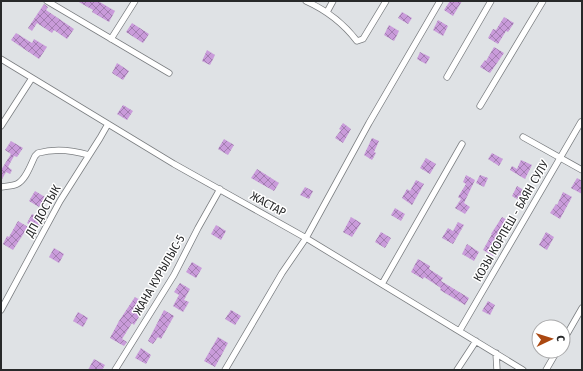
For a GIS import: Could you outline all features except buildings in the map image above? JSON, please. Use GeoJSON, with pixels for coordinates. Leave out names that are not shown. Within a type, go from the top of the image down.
{"type":"FeatureCollection","features":[{"type":"Feature","properties":{"kind":"street"},"geometry":{"type":"LineString","coordinates":[[47,1],[169,74]]}},
{"type":"Feature","properties":{"kind":"street"},"geometry":{"type":"LineString","coordinates":[[111,39],[135,1]]}},
{"type":"Feature","properties":{"kind":"street"},"geometry":{"type":"LineString","coordinates":[[306,1],[327,12],[357,41],[363,39],[386,1]]}},
{"type":"Feature","properties":{"kind":"street"},"geometry":{"type":"LineString","coordinates":[[327,12],[333,1]]}},
{"type":"Feature","properties":{"kind":"street"},"geometry":{"type":"LineString","coordinates":[[225,370],[282,273],[306,238],[378,108],[440,1]]}},
{"type":"Feature","properties":{"kind":"street"},"geometry":{"type":"LineString","coordinates":[[447,77],[491,1]]}},
{"type":"Feature","properties":{"kind":"street"},"geometry":{"type":"LineString","coordinates":[[480,106],[543,1]]}},
{"type":"Feature","properties":{"kind":"street","name":"ЖАСТАР"},"geometry":{"type":"LineString","coordinates":[[1,59],[174,164],[306,238],[460,330],[523,370]]}},
{"type":"Feature","properties":{"kind":"street"},"geometry":{"type":"LineString","coordinates":[[1,126],[32,78]]}},
{"type":"Feature","properties":{"kind":"street","name":"КОЗЫ КОРПЕШ - БАЯН СУЛУ"},"geometry":{"type":"LineString","coordinates":[[460,330],[581,122]]}},
{"type":"Feature","properties":{"kind":"street","name":"ДП ДОСТЫК"},"geometry":{"type":"LineString","coordinates":[[1,310],[60,201],[108,124]]}},
{"type":"Feature","properties":{"kind":"street"},"geometry":{"type":"LineString","coordinates":[[523,137],[582,170]]}},
{"type":"Feature","properties":{"kind":"street"},"geometry":{"type":"LineString","coordinates":[[382,284],[462,144]]}},
{"type":"Feature","properties":{"kind":"street"},"geometry":{"type":"LineString","coordinates":[[1,187],[16,185],[20,182],[38,153],[44,151],[64,150],[79,152],[89,156]]}},
{"type":"Feature","properties":{"kind":"street","name":"ЖАНА КУРЫЛЫС-5"},"geometry":{"type":"LineString","coordinates":[[115,370],[174,275],[220,189]]}},
{"type":"Feature","properties":{"kind":"street"},"geometry":{"type":"LineString","coordinates":[[571,327],[582,308]]}},
{"type":"Feature","properties":{"kind":"street"},"geometry":{"type":"LineString","coordinates":[[457,370],[476,341]]}},
{"type":"Feature","properties":{"kind":"street"},"geometry":{"type":"LineString","coordinates":[[496,353],[497,370]]}},
{"type":"Feature","properties":{"kind":"street"},"geometry":{"type":"LineString","coordinates":[[546,370],[552,359]]}}]}
